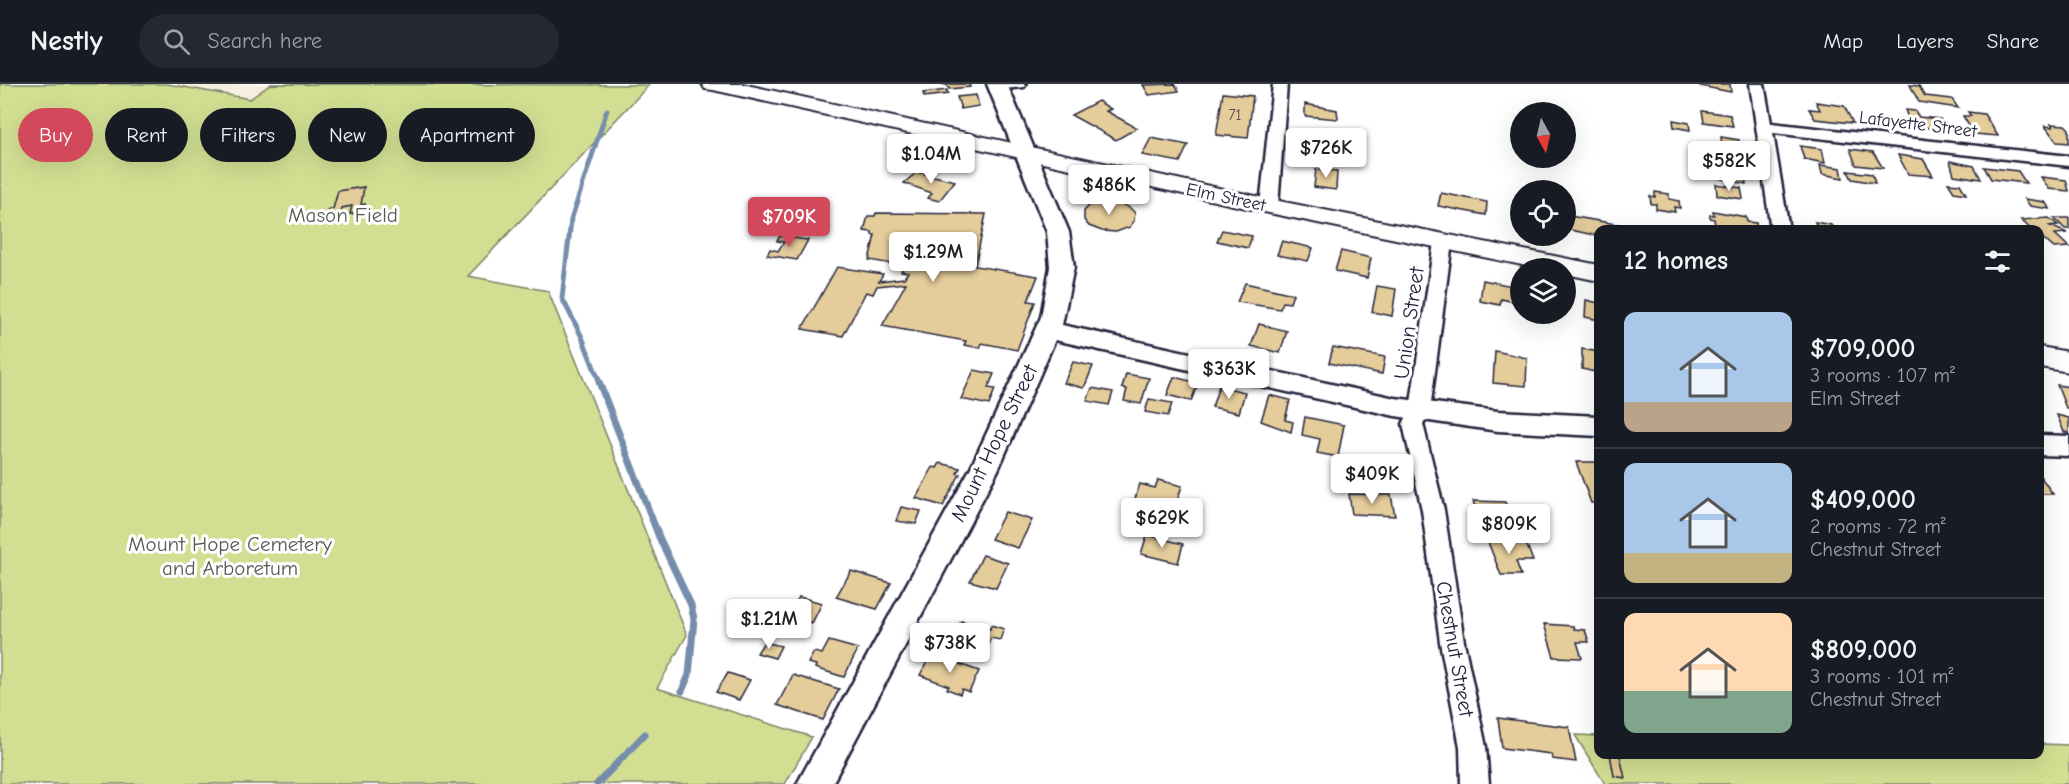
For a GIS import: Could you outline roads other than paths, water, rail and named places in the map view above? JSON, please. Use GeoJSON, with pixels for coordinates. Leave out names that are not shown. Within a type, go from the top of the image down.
{"type":"FeatureCollection","features":[{"type":"Feature","properties":{"kind":"main road","name":"Elm Street"},"geometry":{"type":"LineString","coordinates":[[713,84],[1269,206],[1594,272]]}},
{"type":"Feature","properties":{"kind":"main road"},"geometry":{"type":"LineString","coordinates":[[2044,358],[2069,362]]}},
{"type":"Feature","properties":{"kind":"street"},"geometry":{"type":"LineString","coordinates":[[1269,206],[1280,84]]}},
{"type":"Feature","properties":{"kind":"street"},"geometry":{"type":"LineString","coordinates":[[1757,84],[1779,225]]}},
{"type":"Feature","properties":{"kind":"street","name":"Mount Hope Street"},"geometry":{"type":"LineString","coordinates":[[814,784],[984,470],[1053,317],[1062,267],[1058,232],[1026,153],[1005,85]]}},
{"type":"Feature","properties":{"kind":"street","name":"Lafayette Street"},"geometry":{"type":"LineString","coordinates":[[1763,127],[2069,160]]}},
{"type":"Feature","properties":{"kind":"street","name":"Union Street"},"geometry":{"type":"LineString","coordinates":[[1420,410],[1443,242]]}},
{"type":"Feature","properties":{"kind":"street"},"geometry":{"type":"LineString","coordinates":[[1047,330],[1285,384],[1420,410],[1498,421],[1594,426]]}},
{"type":"Feature","properties":{"kind":"street","name":"Chestnut Street"},"geometry":{"type":"LineString","coordinates":[[1420,410],[1413,424],[1433,510],[1452,642],[1473,747],[1475,784]]}},
{"type":"Feature","properties":{"kind":"street"},"geometry":{"type":"LineString","coordinates":[[2044,445],[2069,446]]}},
{"type":"Feature","properties":{"kind":"waterway"},"geometry":{"type":"LineString","coordinates":[[600,383],[582,337],[562,298],[571,220],[607,110]]}},
{"type":"Feature","properties":{"kind":"waterway"},"geometry":{"type":"LineString","coordinates":[[599,382],[659,537],[691,605],[694,619],[689,675],[682,691]]}},
{"type":"Feature","properties":{"kind":"waterway"},"geometry":{"type":"LineString","coordinates":[[597,784],[645,734]]}},
{"type":"Feature","properties":{"kind":"park label","name":"Mason Field"},"geometry":{"type":"Point","coordinates":[343,215]}},
{"type":"Feature","properties":{"kind":"park label","name":"Mount Hope Cemetery and Arboretum"},"geometry":{"type":"Point","coordinates":[230,556]}}]}
